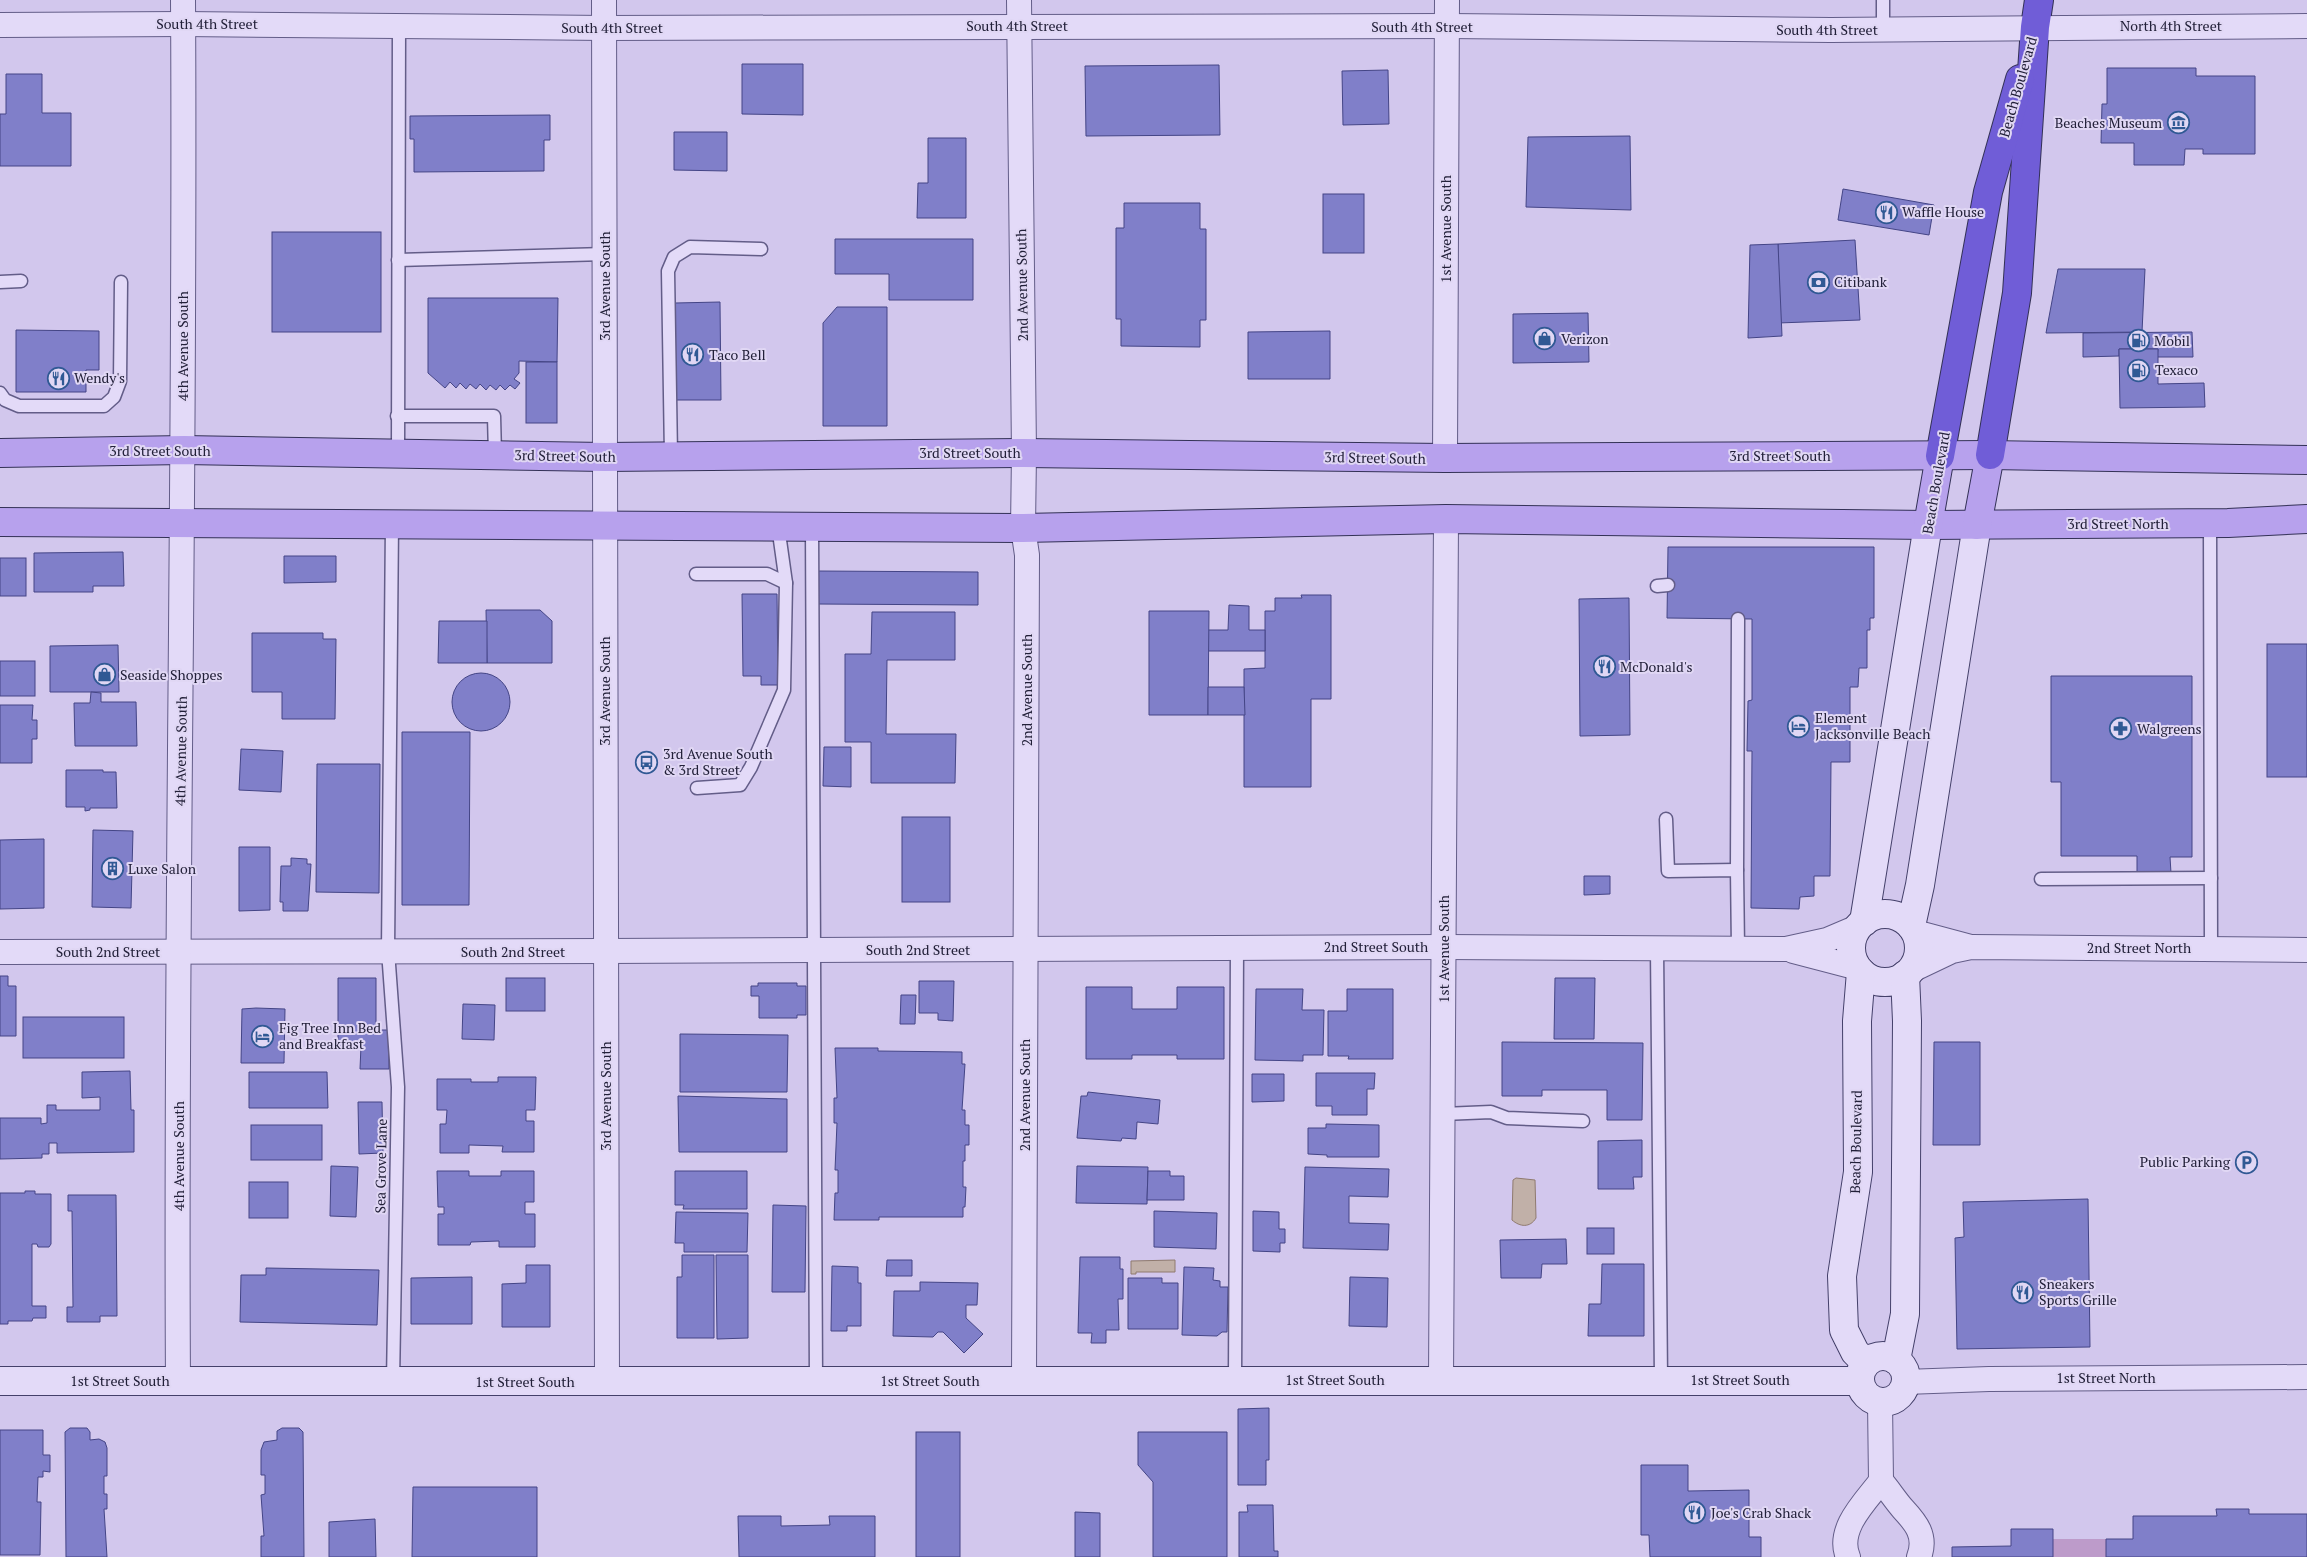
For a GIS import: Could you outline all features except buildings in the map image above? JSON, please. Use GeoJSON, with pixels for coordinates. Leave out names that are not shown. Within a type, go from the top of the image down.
{"type":"FeatureCollection","features":[{"type":"Feature","properties":{"kind":"highway"},"geometry":{"type":"LineString","coordinates":[[2034,27],[2039,0]]}},
{"type":"Feature","properties":{"kind":"highway","name":"Beach Boulevard"},"geometry":{"type":"LineString","coordinates":[[1990,455],[2017,293],[2034,27]]}},
{"type":"Feature","properties":{"kind":"highway","name":"Beach Boulevard"},"geometry":{"type":"LineString","coordinates":[[1940,456],[1988,192],[2034,27]]}},
{"type":"Feature","properties":{"kind":"main road","name":"3rd Street South"},"geometry":{"type":"LineString","coordinates":[[0,453],[184,450],[605,456],[1024,453],[1445,458],[1940,456]]}},
{"type":"Feature","properties":{"kind":"main road"},"geometry":{"type":"LineString","coordinates":[[1940,456],[1990,455],[2307,460]]}},
{"type":"Feature","properties":{"kind":"main road","name":"Beach Boulevard"},"geometry":{"type":"LineString","coordinates":[[1977,525],[1990,455]]}},
{"type":"Feature","properties":{"kind":"main road","name":"Beach Boulevard"},"geometry":{"type":"LineString","coordinates":[[1928,525],[1940,456]]}},
{"type":"Feature","properties":{"kind":"main road"},"geometry":{"type":"LineString","coordinates":[[0,522],[1023,528],[1446,519],[1928,525]]}},
{"type":"Feature","properties":{"kind":"main road","name":"3rd Street North"},"geometry":{"type":"LineString","coordinates":[[1928,525],[2210,523],[2307,520]]}},
{"type":"Feature","properties":{"kind":"street","name":"4th Avenue South"},"geometry":{"type":"LineString","coordinates":[[178,1382],[178,952],[184,450],[183,0]]}},
{"type":"Feature","properties":{"kind":"street","name":"3rd Avenue South"},"geometry":{"type":"LineString","coordinates":[[604,0],[607,1382]]}},
{"type":"Feature","properties":{"kind":"street","name":"2nd Avenue South"},"geometry":{"type":"LineString","coordinates":[[1019,0],[1024,453],[1023,528],[1027,565],[1024,1380]]}},
{"type":"Feature","properties":{"kind":"street","name":"1st Avenue South"},"geometry":{"type":"LineString","coordinates":[[1445,458],[1447,0]]}},
{"type":"Feature","properties":{"kind":"street","name":"South 4th Street"},"geometry":{"type":"LineString","coordinates":[[0,25],[183,24],[604,28],[1448,26],[1883,30],[2034,27]]}},
{"type":"Feature","properties":{"kind":"street","name":"North 4th Street"},"geometry":{"type":"LineString","coordinates":[[2034,27],[2307,26]]}},
{"type":"Feature","properties":{"kind":"street","name":"1st Avenue South"},"geometry":{"type":"LineString","coordinates":[[1441,1380],[1446,519]]}},
{"type":"Feature","properties":{"kind":"street","name":"Beach Boulevard"},"geometry":{"type":"LineString","coordinates":[[1862,924],[1928,525]]}},
{"type":"Feature","properties":{"kind":"street","name":"Beach Boulevard"},"geometry":{"type":"LineString","coordinates":[[1913,929],[1977,525]]}},
{"type":"Feature","properties":{"kind":"street"},"geometry":{"type":"LineString","coordinates":[[1786,949],[1827,940],[1879,915],[1897,917],[1913,929],[1971,947]]}},
{"type":"Feature","properties":{"kind":"street"},"geometry":{"type":"LineString","coordinates":[[1862,924],[1852,941],[1853,960],[1860,970],[1874,980],[1883,982],[1892,982],[1952,952],[1971,947]]}},
{"type":"Feature","properties":{"kind":"street"},"geometry":{"type":"LineString","coordinates":[[1900,1371],[1885,1356],[1878,1356],[1863,1372],[1864,1392],[1869,1397],[1880,1402],[1892,1400],[1898,1396],[1905,1314],[1907,973],[1918,954],[1913,929]]}},
{"type":"Feature","properties":{"kind":"street","name":"2nd Street South"},"geometry":{"type":"LineString","coordinates":[[1026,949],[1445,946],[1786,949]]}},
{"type":"Feature","properties":{"kind":"street","name":"2nd Street North"},"geometry":{"type":"LineString","coordinates":[[1971,947],[2307,950]]}},
{"type":"Feature","properties":{"kind":"street","name":"South 2nd Street"},"geometry":{"type":"LineString","coordinates":[[0,952],[606,952],[1026,949]]}},
{"type":"Feature","properties":{"kind":"street"},"geometry":{"type":"LineString","coordinates":[[1786,949],[1860,970]]}},
{"type":"Feature","properties":{"kind":"street","name":"Beach Boulevard"},"geometry":{"type":"LineString","coordinates":[[1860,970],[1857,1021],[1858,1172],[1842,1276],[1844,1330],[1863,1372]]}},
{"type":"Feature","properties":{"kind":"street","name":"1st Street North"},"geometry":{"type":"LineString","coordinates":[[1900,1371],[1989,1379],[2307,1378]]}},
{"type":"Feature","properties":{"kind":"street","name":"1st Street South"},"geometry":{"type":"LineString","coordinates":[[0,1381],[1661,1380],[1863,1372]]}},
{"type":"Feature","properties":{"kind":"street"},"geometry":{"type":"LineString","coordinates":[[1880,1402],[1882,1481],[1904,1510],[1913,1518],[1919,1529],[1922,1540],[1919,1557]]}},
{"type":"Feature","properties":{"kind":"street"},"geometry":{"type":"LineString","coordinates":[[1848,1557],[1845,1538],[1849,1525],[1882,1481]]}},
{"type":"Feature","properties":{"kind":"lane"},"geometry":{"type":"LineString","coordinates":[[1883,0],[1883,30]]}},
{"type":"Feature","properties":{"kind":"lane"},"geometry":{"type":"LineString","coordinates":[[398,453],[399,26]]}},
{"type":"Feature","properties":{"kind":"lane"},"geometry":{"type":"LineString","coordinates":[[672,456],[668,270],[674,257],[690,247],[761,249]]}},
{"type":"Feature","properties":{"kind":"lane"},"geometry":{"type":"LineString","coordinates":[[398,260],[605,254]]}},
{"type":"Feature","properties":{"kind":"lane"},"geometry":{"type":"LineString","coordinates":[[0,282],[22,281]]}},
{"type":"Feature","properties":{"kind":"lane"},"geometry":{"type":"LineString","coordinates":[[0,392],[5,400],[19,406],[104,406],[114,397],[120,381],[121,282]]}},
{"type":"Feature","properties":{"kind":"lane"},"geometry":{"type":"LineString","coordinates":[[397,416],[494,416],[495,455]]}},
{"type":"Feature","properties":{"kind":"lane","name":"Sea Grove Lane"},"geometry":{"type":"LineString","coordinates":[[392,523],[388,951],[398,1087],[393,1382]]}},
{"type":"Feature","properties":{"kind":"lane"},"geometry":{"type":"LineString","coordinates":[[2210,523],[2211,948]]}},
{"type":"Feature","properties":{"kind":"lane"},"geometry":{"type":"LineString","coordinates":[[697,788],[740,785],[751,767],[784,690],[786,584],[778,526]]}},
{"type":"Feature","properties":{"kind":"lane"},"geometry":{"type":"LineString","coordinates":[[812,527],[816,1381]]}},
{"type":"Feature","properties":{"kind":"lane"},"geometry":{"type":"LineString","coordinates":[[696,574],[767,574],[786,584]]}},
{"type":"Feature","properties":{"kind":"lane"},"geometry":{"type":"LineString","coordinates":[[1738,619],[1738,949]]}},
{"type":"Feature","properties":{"kind":"lane"},"geometry":{"type":"LineString","coordinates":[[1666,819],[1668,871],[1737,870]]}},
{"type":"Feature","properties":{"kind":"lane"},"geometry":{"type":"LineString","coordinates":[[2041,879],[2211,878]]}},
{"type":"Feature","properties":{"kind":"lane"},"geometry":{"type":"LineString","coordinates":[[1235,1380],[1237,948]]}},
{"type":"Feature","properties":{"kind":"lane"},"geometry":{"type":"LineString","coordinates":[[1657,948],[1661,1380]]}},
{"type":"Feature","properties":{"kind":"lane"},"geometry":{"type":"LineString","coordinates":[[1443,1114],[1492,1112],[1507,1118],[1583,1121]]}},
{"type":"Feature","properties":{"kind":"shaded area"},"geometry":{"type":"Polygon","coordinates":[[[1516,1178],[1535,1180],[1536,1218],[1528,1225],[1518,1224],[1512,1220],[1513,1180],[1516,1178]]]}},
{"type":"Feature","properties":{"kind":"shaded area"},"geometry":{"type":"Polygon","coordinates":[[[1175,1260],[1175,1272],[1136,1272],[1136,1274],[1131,1274],[1131,1261],[1175,1260]]]}},
{"type":"Feature","properties":{"kind":"shaded area"},"geometry":{"type":"Polygon","coordinates":[[[2053,1539],[2106,1539],[2106,1557],[2053,1557],[2053,1539]]]}},
{"type":"Feature","properties":{"kind":"place","name":"Beaches Museum"},"geometry":{"type":"Point","coordinates":[2178,123]}},
{"type":"Feature","properties":{"kind":"place","name":"Waffle House"},"geometry":{"type":"Point","coordinates":[1886,212]}},
{"type":"Feature","properties":{"kind":"place","name":"Citibank"},"geometry":{"type":"Point","coordinates":[1818,282]}},
{"type":"Feature","properties":{"kind":"place","name":"Verizon"},"geometry":{"type":"Point","coordinates":[1545,339]}},
{"type":"Feature","properties":{"kind":"place","name":"Mobil"},"geometry":{"type":"Point","coordinates":[2138,341]}},
{"type":"Feature","properties":{"kind":"place","name":"Taco Bell"},"geometry":{"type":"Point","coordinates":[693,355]}},
{"type":"Feature","properties":{"kind":"place","name":"Texaco"},"geometry":{"type":"Point","coordinates":[2139,370]}},
{"type":"Feature","properties":{"kind":"place","name":"Wendy's"},"geometry":{"type":"Point","coordinates":[58,378]}},
{"type":"Feature","properties":{"kind":"place","name":"McDonald's"},"geometry":{"type":"Point","coordinates":[1604,667]}},
{"type":"Feature","properties":{"kind":"place","name":"Seaside Shoppes"},"geometry":{"type":"Point","coordinates":[104,675]}},
{"type":"Feature","properties":{"kind":"place","name":"Element Jacksonville Beach"},"geometry":{"type":"Point","coordinates":[1799,726]}},
{"type":"Feature","properties":{"kind":"place","name":"Walgreens"},"geometry":{"type":"Point","coordinates":[2121,729]}},
{"type":"Feature","properties":{"kind":"place","name":"3rd Avenue South & 3rd Street"},"geometry":{"type":"Point","coordinates":[647,762]}},
{"type":"Feature","properties":{"kind":"place","name":"Luxe Salon"},"geometry":{"type":"Point","coordinates":[112,869]}},
{"type":"Feature","properties":{"kind":"place","name":"Fig Tree Inn Bed and Breakfast"},"geometry":{"type":"Point","coordinates":[263,1036]}},
{"type":"Feature","properties":{"kind":"place","name":"Public Parking"},"geometry":{"type":"Point","coordinates":[2246,1162]}},
{"type":"Feature","properties":{"kind":"place","name":"Sneakers Sports Grille"},"geometry":{"type":"Point","coordinates":[2023,1292]}},
{"type":"Feature","properties":{"kind":"place","name":"Joe's Crab Shack"},"geometry":{"type":"Point","coordinates":[1695,1513]}}]}
